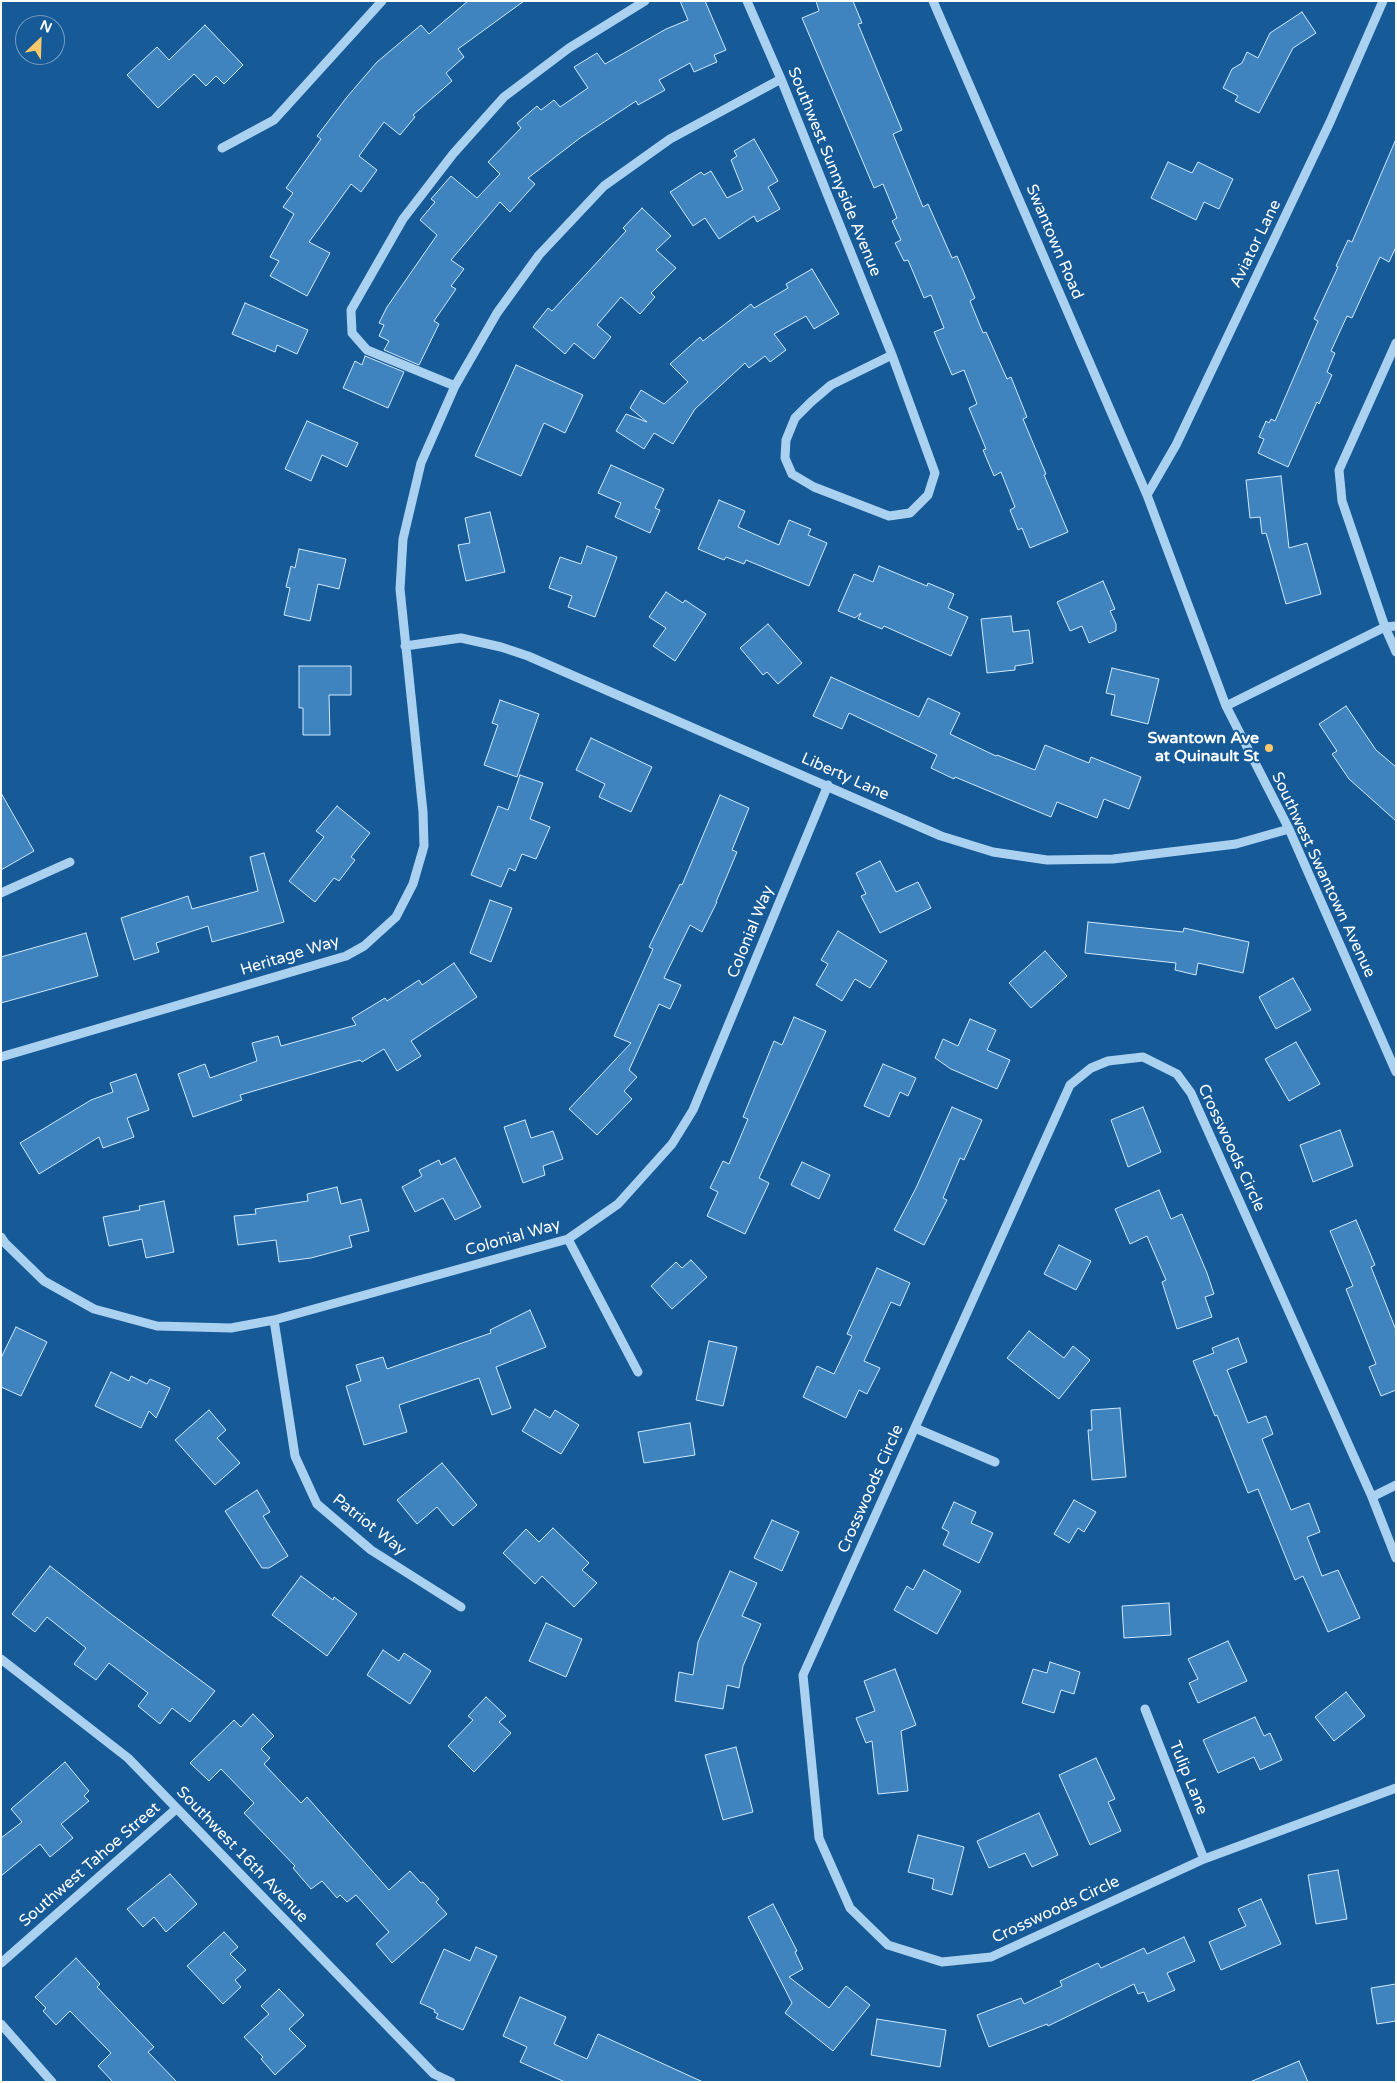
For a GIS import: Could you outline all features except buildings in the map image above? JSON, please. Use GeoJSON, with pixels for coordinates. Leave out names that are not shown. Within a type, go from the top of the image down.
{"type":"FeatureCollection","features":[{"type":"Feature","properties":{"kind":"street"},"geometry":{"type":"LineString","coordinates":[[222,148],[274,120],[382,1]]}},
{"type":"Feature","properties":{"kind":"street"},"geometry":{"type":"LineString","coordinates":[[455,386],[367,350],[352,334],[351,310],[403,219],[453,154],[504,97],[569,48],[645,1]]}},
{"type":"Feature","properties":{"kind":"street","name":"Southwest Sunnyside Avenue"},"geometry":{"type":"LineString","coordinates":[[747,1],[781,79],[892,355],[934,473],[928,495],[910,513],[889,516],[814,487],[792,474],[784,458],[786,440],[795,418],[811,402],[831,385],[892,355]]}},
{"type":"Feature","properties":{"kind":"street","name":"Swantown Road"},"geometry":{"type":"LineString","coordinates":[[933,1],[1147,495]]}},
{"type":"Feature","properties":{"kind":"street","name":"Aviator Lane"},"geometry":{"type":"LineString","coordinates":[[1147,495],[1184,427],[1330,122],[1384,1]]}},
{"type":"Feature","properties":{"kind":"street","name":"Heritage Way"},"geometry":{"type":"LineString","coordinates":[[1,1057],[346,956],[364,946],[396,917],[413,884],[424,846],[423,812],[400,588],[403,540],[422,463],[455,386],[497,313],[539,255],[604,186],[670,140],[781,79]]}},
{"type":"Feature","properties":{"kind":"street"},"geometry":{"type":"LineString","coordinates":[[1396,343],[1339,470],[1342,501],[1384,627],[1396,652]]}},
{"type":"Feature","properties":{"kind":"street","name":"Southwest Swantown Avenue"},"geometry":{"type":"LineString","coordinates":[[1147,495],[1226,706],[1289,829],[1396,1072]]}},
{"type":"Feature","properties":{"kind":"street"},"geometry":{"type":"LineString","coordinates":[[1226,706],[1384,627],[1396,626]]}},
{"type":"Feature","properties":{"kind":"street","name":"Liberty Lane"},"geometry":{"type":"LineString","coordinates":[[405,646],[461,638],[501,647],[528,656],[828,785],[941,836],[993,852],[1047,860],[1113,859],[1236,844],[1289,829]]}},
{"type":"Feature","properties":{"kind":"street","name":"Colonial Way"},"geometry":{"type":"LineString","coordinates":[[1,1237],[44,1281],[94,1309],[158,1326],[231,1328],[274,1320],[568,1239],[618,1204],[672,1144],[693,1110],[828,785]]}},
{"type":"Feature","properties":{"kind":"street"},"geometry":{"type":"LineString","coordinates":[[1,893],[70,862]]}},
{"type":"Feature","properties":{"kind":"street","name":"Crosswoods Circle"},"geometry":{"type":"LineString","coordinates":[[1396,1558],[1372,1497],[1191,1093],[1177,1074],[1143,1057],[1108,1061],[1090,1068],[1070,1085],[803,1675],[819,1838],[850,1908],[888,1945],[942,1962],[991,1957],[1204,1858],[1396,1788]]}},
{"type":"Feature","properties":{"kind":"street"},"geometry":{"type":"LineString","coordinates":[[568,1239],[638,1372]]}},
{"type":"Feature","properties":{"kind":"street","name":"Patriot Way"},"geometry":{"type":"LineString","coordinates":[[274,1320],[295,1456],[317,1504],[370,1550],[461,1607]]}},
{"type":"Feature","properties":{"kind":"street"},"geometry":{"type":"LineString","coordinates":[[915,1428],[995,1462]]}},
{"type":"Feature","properties":{"kind":"street"},"geometry":{"type":"LineString","coordinates":[[1372,1497],[1396,1485]]}},
{"type":"Feature","properties":{"kind":"street","name":"Southwest 16th Avenue"},"geometry":{"type":"LineString","coordinates":[[1,1659],[128,1758],[432,2078],[451,2082]]}},
{"type":"Feature","properties":{"kind":"street","name":"Tulip Lane"},"geometry":{"type":"LineString","coordinates":[[1144,1709],[1204,1858]]}},
{"type":"Feature","properties":{"kind":"street","name":"Southwest Tahoe Street"},"geometry":{"type":"LineString","coordinates":[[1,1963],[176,1809]]}},
{"type":"Feature","properties":{"kind":"street"},"geometry":{"type":"LineString","coordinates":[[1,2024],[52,2082]]}},
{"type":"Feature","properties":{"kind":"place","name":"Swantown Ave at Quinault St"},"geometry":{"type":"Point","coordinates":[1269,748]}}]}
